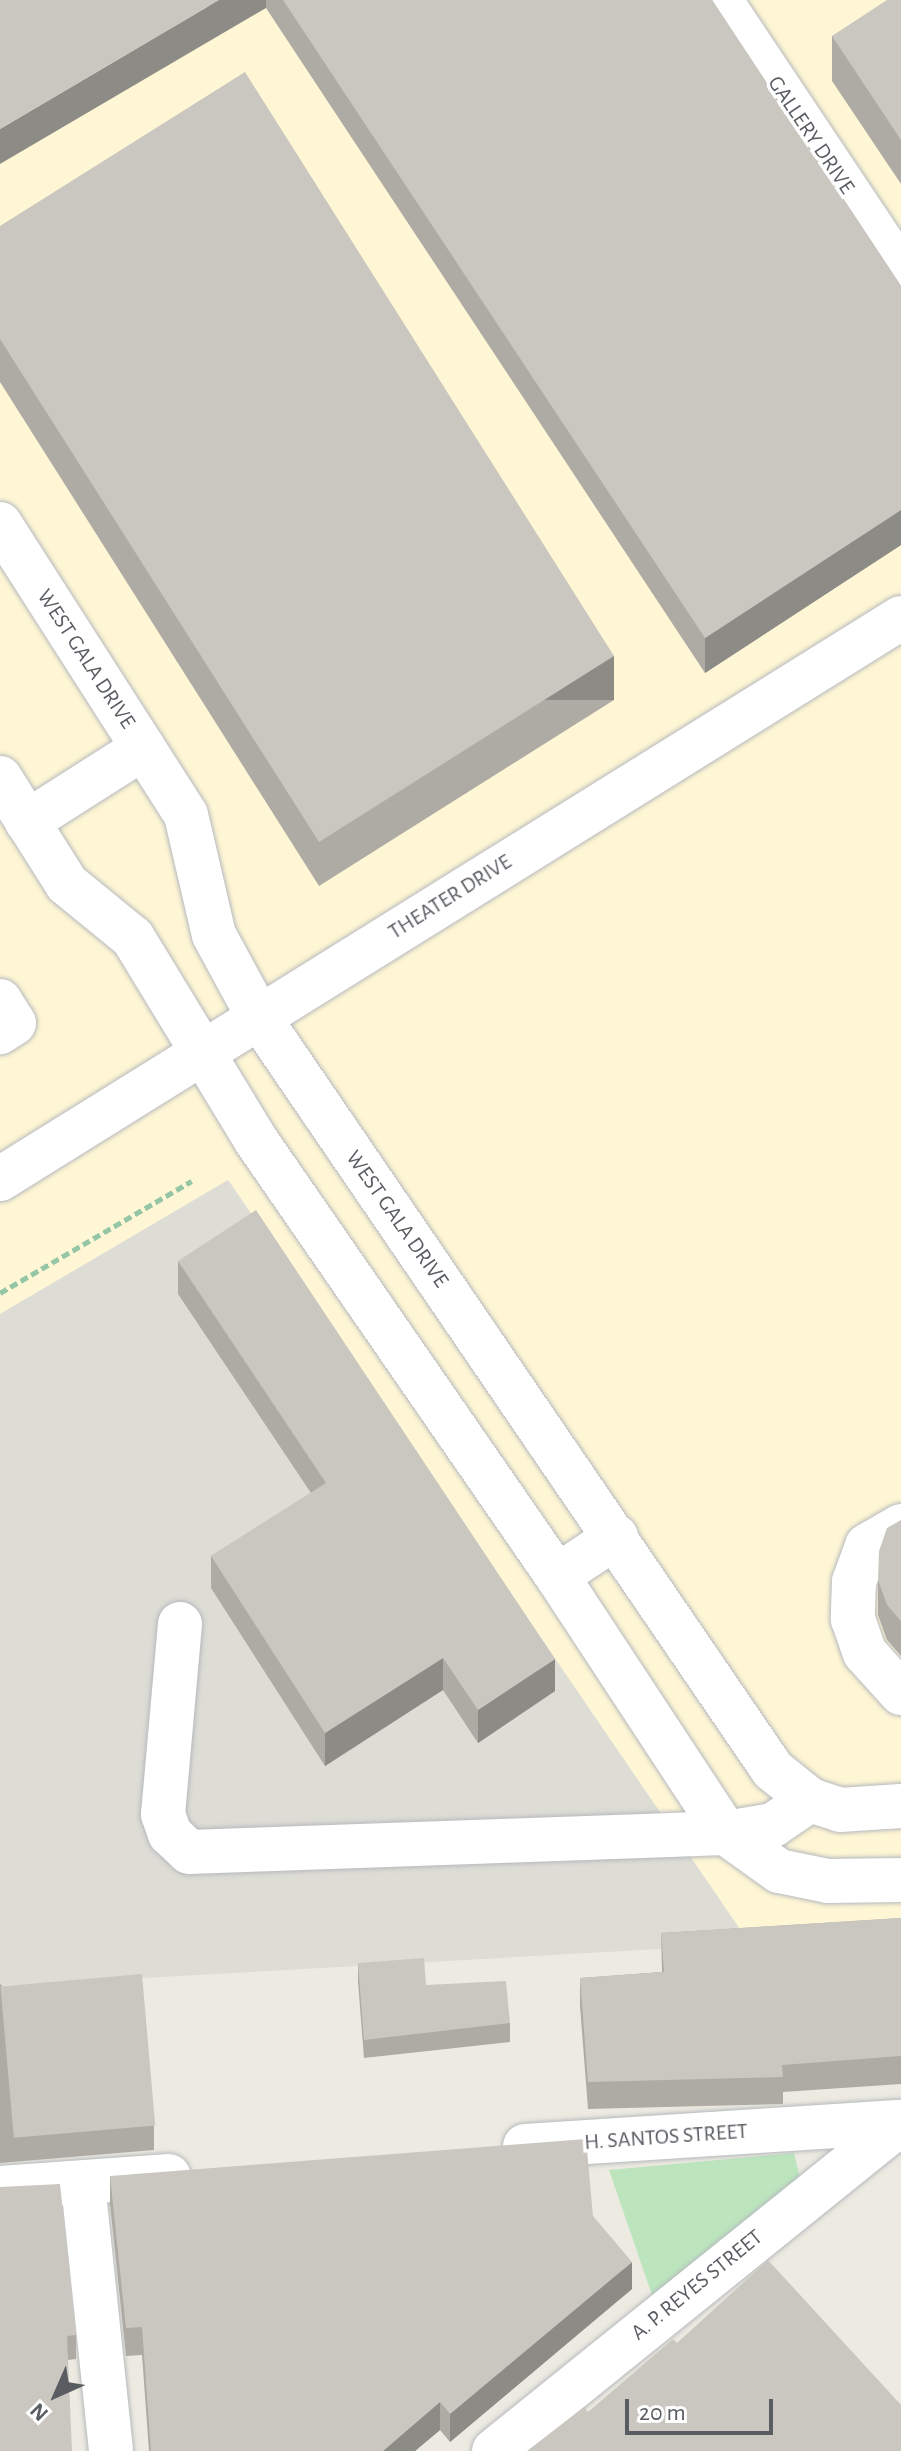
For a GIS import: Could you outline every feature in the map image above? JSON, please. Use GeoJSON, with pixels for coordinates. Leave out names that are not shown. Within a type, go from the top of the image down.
{"type":"FeatureCollection","features":[{"type":"Feature","properties":{"kind":"street","name":"GALLERY DRIVE"},"geometry":{"type":"LineString","coordinates":[[720,0],[901,271]]}},
{"type":"Feature","properties":{"kind":"street","name":"WEST GALA DRIVE"},"geometry":{"type":"LineString","coordinates":[[0,524],[186,815],[214,935],[258,1016],[773,1770],[810,1800],[840,1810],[901,1806]]}},
{"type":"Feature","properties":{"kind":"street","name":"THEATER DRIVE"},"geometry":{"type":"LineString","coordinates":[[0,1179],[200,1050],[901,618]]}},
{"type":"Feature","properties":{"kind":"street"},"geometry":{"type":"LineString","coordinates":[[27,822],[143,748]]}},
{"type":"Feature","properties":{"kind":"street"},"geometry":{"type":"LineString","coordinates":[[0,778],[67,884],[133,938],[255,1139],[557,1576],[726,1833],[779,1871],[828,1881],[901,1880]]}},
{"type":"Feature","properties":{"kind":"street"},"geometry":{"type":"LineString","coordinates":[[0,1001],[14,1023],[0,1032]]}},
{"type":"Feature","properties":{"kind":"street"},"geometry":{"type":"LineString","coordinates":[[458,1431],[517,1393]]}},
{"type":"Feature","properties":{"kind":"street"},"geometry":{"type":"LineString","coordinates":[[901,1526],[867,1546],[854,1581],[853,1619],[865,1653],[901,1693]]}},
{"type":"Feature","properties":{"kind":"street"},"geometry":{"type":"LineString","coordinates":[[557,1576],[616,1537]]}},
{"type":"Feature","properties":{"kind":"street"},"geometry":{"type":"LineString","coordinates":[[180,1624],[163,1814],[170,1834],[189,1852],[726,1833],[773,1825],[810,1800]]}},
{"type":"Feature","properties":{"kind":"street","name":"H. SANTOS STREET"},"geometry":{"type":"LineString","coordinates":[[480,2148],[901,2122]]}},
{"type":"Feature","properties":{"kind":"street","name":"A. P. REYES STREET"},"geometry":{"type":"LineString","coordinates":[[494,2451],[901,2122]]}},
{"type":"Feature","properties":{"kind":"street"},"geometry":{"type":"LineString","coordinates":[[0,2188],[210,2173]]}},
{"type":"Feature","properties":{"kind":"street"},"geometry":{"type":"LineString","coordinates":[[83,2184],[111,2451]]}},
{"type":"Feature","properties":{"kind":"path"},"geometry":{"type":"LineString","coordinates":[[0,1293],[192,1181]]}},
{"type":"Feature","properties":{"kind":"shaded area"},"geometry":{"type":"Polygon","coordinates":[[[0,0],[901,0],[901,1941],[750,1944],[229,1181],[0,1314],[0,0]]]}},
{"type":"Feature","properties":{"kind":"shaded area"},"geometry":{"type":"Polygon","coordinates":[[[228,1180],[750,1944],[0,1986],[0,1314],[228,1180]]]}},
{"type":"Feature","properties":{"kind":"green space"},"geometry":{"type":"Polygon","coordinates":[[[794,2153],[801,2182],[652,2295],[609,2170],[794,2153]]]}},
{"type":"Feature","properties":{"kind":"building"},"geometry":{"type":"Polygon","coordinates":[[[0,0],[219,0],[0,129],[0,0]]]}},
{"type":"Feature","properties":{"kind":"building"},"geometry":{"type":"Polygon","coordinates":[[[283,0],[712,0],[901,286],[901,510],[705,638],[283,0]]]}},
{"type":"Feature","properties":{"kind":"building"},"geometry":{"type":"Polygon","coordinates":[[[887,0],[901,0],[901,140],[832,36],[887,0]]]}},
{"type":"Feature","properties":{"kind":"building"},"geometry":{"type":"Polygon","coordinates":[[[245,72],[614,656],[319,842],[0,339],[0,226],[245,72]]]}},
{"type":"Feature","properties":{"kind":"building"},"geometry":{"type":"Polygon","coordinates":[[[256,1210],[555,1659],[478,1710],[443,1658],[325,1733],[211,1556],[326,1483],[178,1261],[256,1210]]]}},
{"type":"Feature","properties":{"kind":"building"},"geometry":{"type":"Polygon","coordinates":[[[901,1520],[901,1621],[887,1605],[878,1580],[879,1551],[887,1528],[901,1520]]]}},
{"type":"Feature","properties":{"kind":"building"},"geometry":{"type":"Polygon","coordinates":[[[901,1918],[901,2056],[782,2065],[783,2077],[588,2082],[580,1978],[664,1972],[661,1933],[901,1918]]]}},
{"type":"Feature","properties":{"kind":"building"},"geometry":{"type":"Polygon","coordinates":[[[424,1958],[426,1985],[506,1981],[510,2023],[364,2040],[358,1963],[424,1958]]]}},
{"type":"Feature","properties":{"kind":"building"},"geometry":{"type":"Polygon","coordinates":[[[142,1974],[155,2125],[14,2138],[1,1986],[142,1974]]]}},
{"type":"Feature","properties":{"kind":"building"},"geometry":{"type":"Polygon","coordinates":[[[586,2139],[593,2216],[632,2262],[450,2414],[440,2402],[383,2451],[151,2451],[142,2327],[126,2328],[110,2176],[586,2139]]]}},
{"type":"Feature","properties":{"kind":"building"},"geometry":{"type":"Polygon","coordinates":[[[60,2184],[76,2335],[67,2336],[72,2451],[0,2451],[0,2187],[60,2184]]]}},
{"type":"Feature","properties":{"kind":"building"},"geometry":{"type":"Polygon","coordinates":[[[768,2260],[901,2405],[901,2451],[527,2451],[584,2407],[588,2412],[673,2339],[677,2343],[768,2260]]]}}]}
